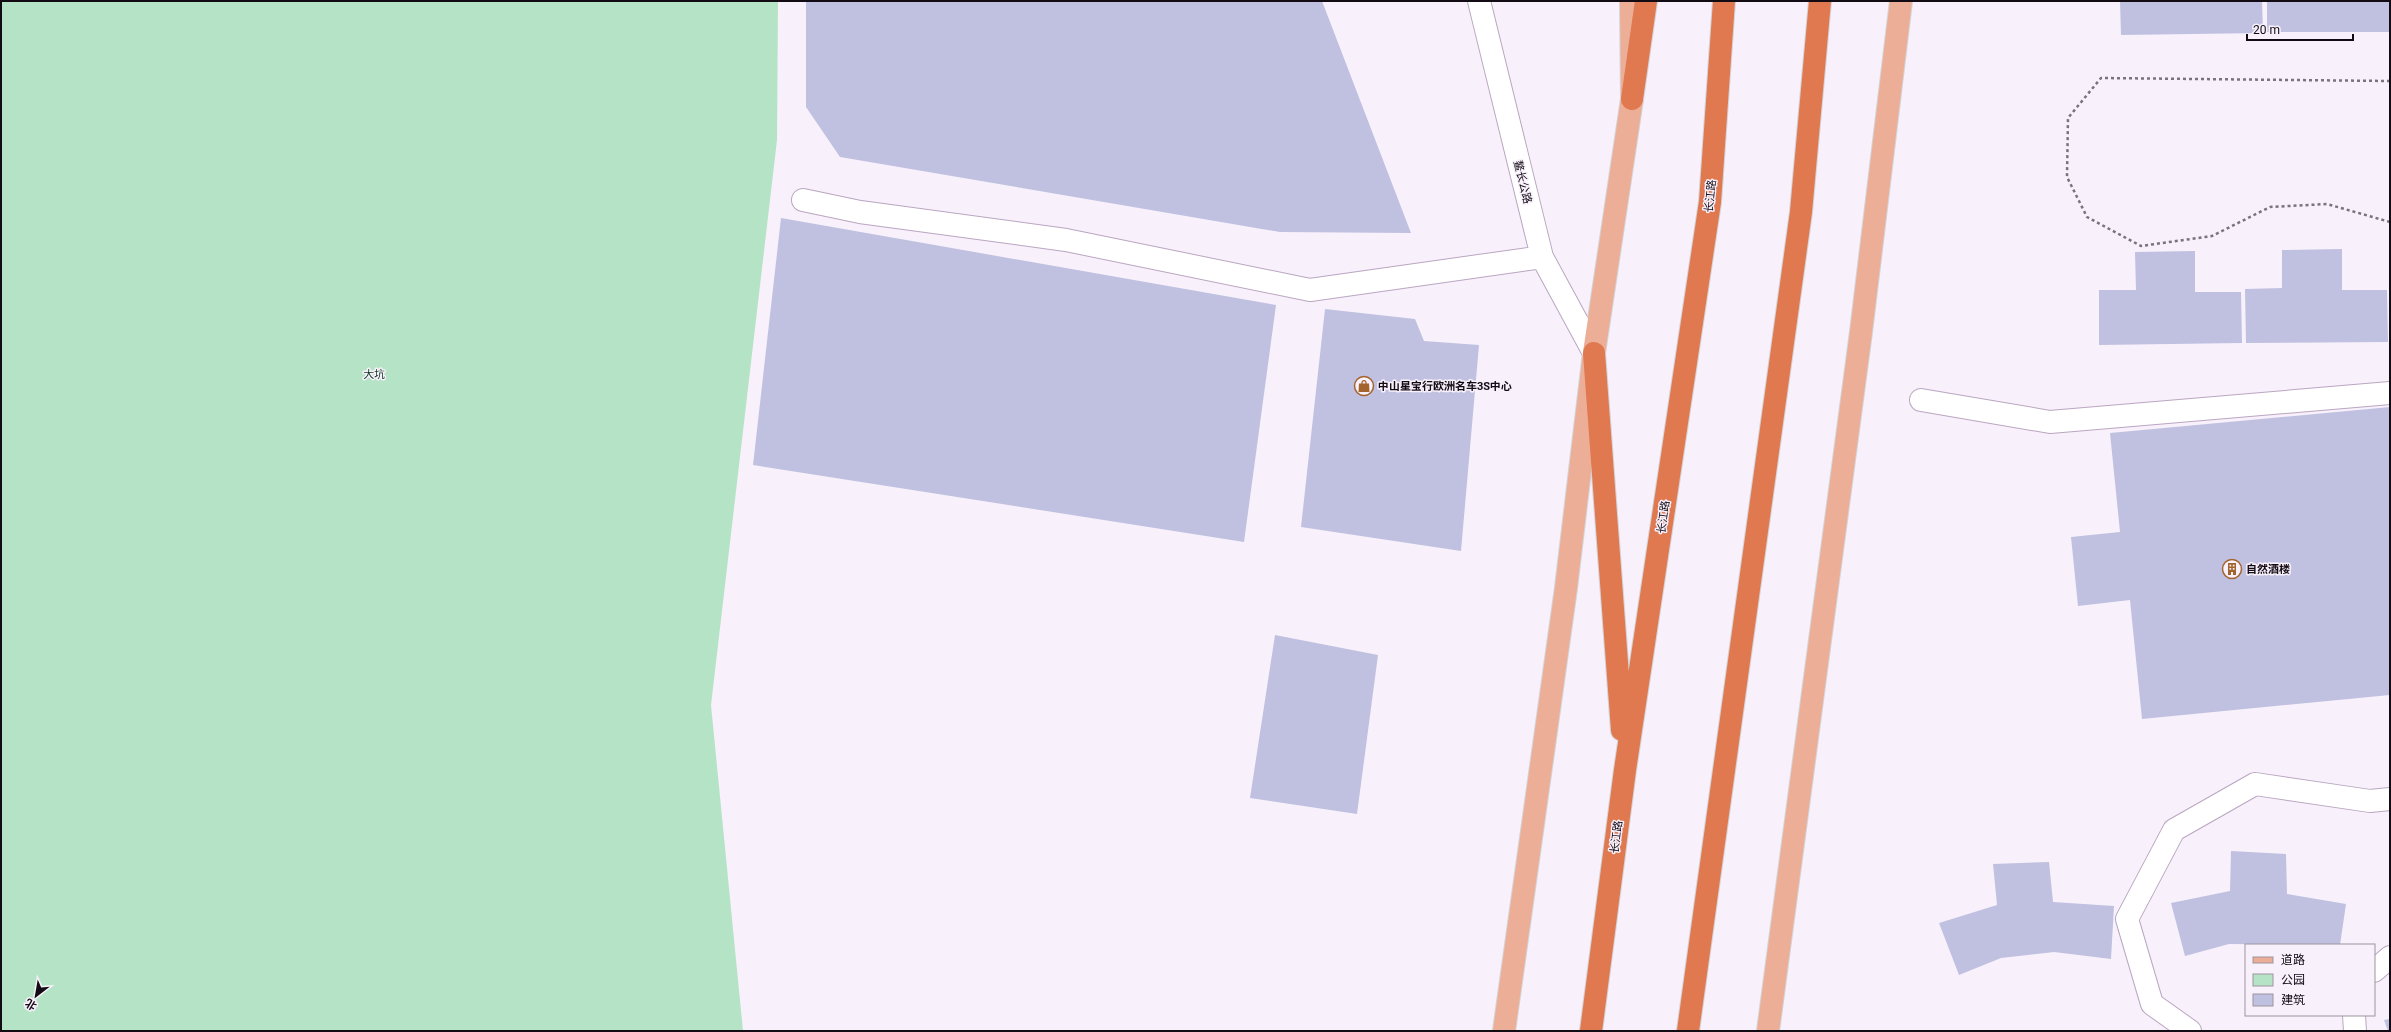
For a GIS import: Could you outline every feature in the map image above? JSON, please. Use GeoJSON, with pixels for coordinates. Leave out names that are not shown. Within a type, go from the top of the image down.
{"type":"FeatureCollection","features":[{"type":"Feature","properties":{"kind":"highway"},"geometry":{"type":"LineString","coordinates":[[1632,99],[1646,1]]}},
{"type":"Feature","properties":{"kind":"highway","name":"长江路"},"geometry":{"type":"LineString","coordinates":[[1591,1031],[1625,770],[1710,202],[1724,1]]}},
{"type":"Feature","properties":{"kind":"highway"},"geometry":{"type":"LineString","coordinates":[[1688,1031],[1801,212],[1820,1]]}},
{"type":"Feature","properties":{"kind":"highway"},"geometry":{"type":"LineString","coordinates":[[1594,353],[1625,770]]}},
{"type":"Feature","properties":{"kind":"main road"},"geometry":{"type":"LineString","coordinates":[[1504,1031],[1566,588],[1594,353],[1632,99],[1631,1]]}},
{"type":"Feature","properties":{"kind":"main road"},"geometry":{"type":"LineString","coordinates":[[1768,1031],[1860,340],[1901,1]]}},
{"type":"Feature","properties":{"kind":"street","name":"鳌长公路"},"geometry":{"type":"LineString","coordinates":[[1479,1],[1542,257],[1594,353]]}},
{"type":"Feature","properties":{"kind":"street"},"geometry":{"type":"LineString","coordinates":[[803,200],[860,212],[1066,240],[1310,290],[1542,257]]}},
{"type":"Feature","properties":{"kind":"street"},"geometry":{"type":"LineString","coordinates":[[1921,400],[2050,422],[2390,393]]}},
{"type":"Feature","properties":{"kind":"street"},"geometry":{"type":"LineString","coordinates":[[2190,1031],[2152,1004],[2127,919],[2174,830],[2255,784],[2370,801],[2390,799]]}},
{"type":"Feature","properties":{"kind":"street"},"geometry":{"type":"LineString","coordinates":[[2375,970],[2390,957]]}},
{"type":"Feature","properties":{"kind":"street"},"geometry":{"type":"LineString","coordinates":[[2354,1016],[2355,1031]]}},
{"type":"Feature","properties":{"kind":"path"},"geometry":{"type":"LineString","coordinates":[[2390,81],[2101,78],[2068,118],[2067,177],[2088,217],[2142,246],[2212,236],[2270,206],[2327,204],[2390,222]]}},
{"type":"Feature","properties":{"kind":"green space","name":"大坑"},"geometry":{"type":"Polygon","coordinates":[[[1,1],[778,1],[777,140],[711,705],[743,1031],[1,1031],[1,1]]]}},
{"type":"Feature","properties":{"kind":"building"},"geometry":{"type":"Polygon","coordinates":[[[806,1],[1322,1],[1411,233],[1280,232],[840,157],[806,107],[806,1]]]}},
{"type":"Feature","properties":{"kind":"building"},"geometry":{"type":"Polygon","coordinates":[[[2120,1],[2262,1],[2263,33],[2121,35],[2120,1]]]}},
{"type":"Feature","properties":{"kind":"building"},"geometry":{"type":"Polygon","coordinates":[[[2267,1],[2390,1],[2390,32],[2267,32],[2267,1]]]}},
{"type":"Feature","properties":{"kind":"building"},"geometry":{"type":"Polygon","coordinates":[[[781,218],[1276,305],[1244,542],[753,465],[781,218]]]}},
{"type":"Feature","properties":{"kind":"building"},"geometry":{"type":"Polygon","coordinates":[[[2342,249],[2342,290],[2387,290],[2388,342],[2246,343],[2245,289],[2282,288],[2282,250],[2342,249]]]}},
{"type":"Feature","properties":{"kind":"building"},"geometry":{"type":"Polygon","coordinates":[[[2195,251],[2195,292],[2241,292],[2242,343],[2099,345],[2099,290],[2136,290],[2135,252],[2195,251]]]}},
{"type":"Feature","properties":{"kind":"building"},"geometry":{"type":"Polygon","coordinates":[[[1325,309],[1415,319],[1424,341],[1479,345],[1461,551],[1301,527],[1325,309]]]}},
{"type":"Feature","properties":{"kind":"building","name":"自然酒楼"},"geometry":{"type":"Polygon","coordinates":[[[2390,407],[2390,695],[2142,719],[2130,600],[2078,606],[2071,537],[2120,532],[2110,433],[2390,407]]]}},
{"type":"Feature","properties":{"kind":"building"},"geometry":{"type":"Polygon","coordinates":[[[1275,635],[1378,655],[1357,814],[1250,798],[1275,635]]]}},
{"type":"Feature","properties":{"kind":"building"},"geometry":{"type":"Polygon","coordinates":[[[2231,851],[2286,854],[2287,894],[2346,904],[2340,944],[2229,944],[2185,956],[2171,903],[2230,891],[2231,851]]]}},
{"type":"Feature","properties":{"kind":"building"},"geometry":{"type":"Polygon","coordinates":[[[2049,862],[2053,902],[2114,906],[2111,959],[2054,952],[2001,958],[1959,975],[1939,923],[1997,905],[1993,864],[2049,862]]]}},
{"type":"Feature","properties":{"kind":"building"},"geometry":{"type":"Polygon","coordinates":[[[2390,1019],[2390,1031],[2388,1031],[2384,1020],[2390,1019]]]}},
{"type":"Feature","properties":{"kind":"place","name":"中山星宝行欧洲名车3S中心"},"geometry":{"type":"Point","coordinates":[1364,386]}},
{"type":"Feature","properties":{"kind":"place","name":"自然酒楼"},"geometry":{"type":"Point","coordinates":[2232,569]}}]}
